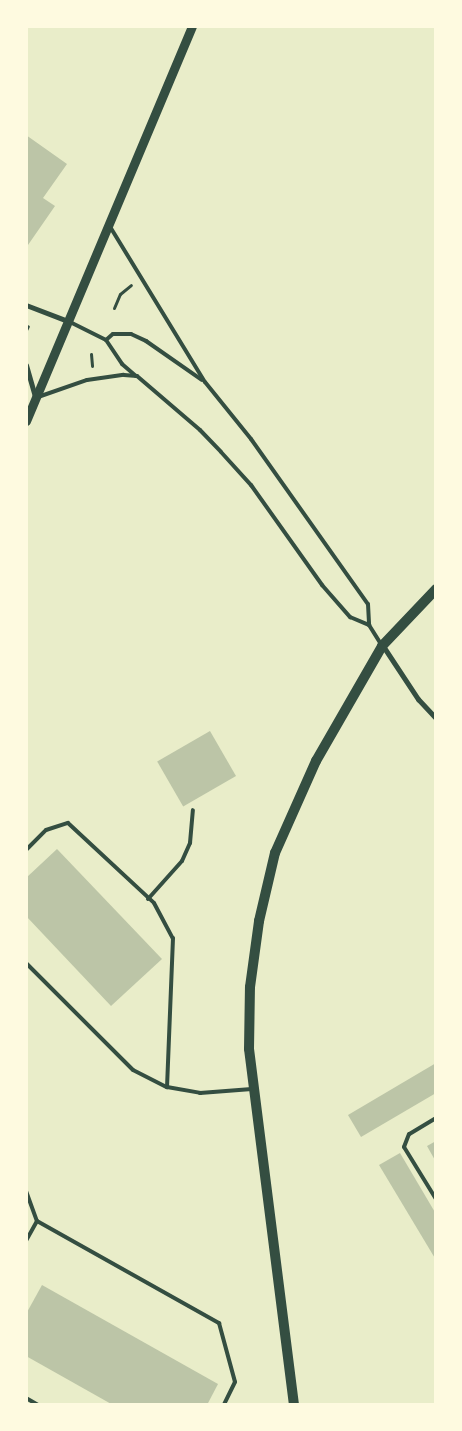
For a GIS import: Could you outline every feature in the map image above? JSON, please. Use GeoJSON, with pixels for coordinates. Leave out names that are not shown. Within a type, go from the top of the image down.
{"type":"FeatureCollection","features":[{"type":"Feature","properties":{"kind":"main road"},"geometry":{"type":"LineString","coordinates":[[294,1405],[249,1049],[250,987],[259,921],[276,853],[316,760],[382,646],[436,589]]}},
{"type":"Feature","properties":{"kind":"street"},"geometry":{"type":"LineString","coordinates":[[26,420],[192,26]]}},
{"type":"Feature","properties":{"kind":"street"},"geometry":{"type":"LineString","coordinates":[[26,305],[68,321]]}},
{"type":"Feature","properties":{"kind":"street"},"geometry":{"type":"LineString","coordinates":[[26,365],[36,398]]}},
{"type":"Feature","properties":{"kind":"street"},"geometry":{"type":"LineString","coordinates":[[382,646],[418,699],[436,718]]}},
{"type":"Feature","properties":{"kind":"lane"},"geometry":{"type":"LineString","coordinates":[[108,224],[205,382],[251,439],[368,604],[369,624],[382,646]]}},
{"type":"Feature","properties":{"kind":"lane"},"geometry":{"type":"LineString","coordinates":[[68,321],[106,340],[122,364],[166,400],[216,447],[251,485],[322,585],[350,617],[369,624]]}},
{"type":"Feature","properties":{"kind":"lane"},"geometry":{"type":"LineString","coordinates":[[106,340],[112,334],[131,334],[146,341],[205,382]]}},
{"type":"Feature","properties":{"kind":"lane"},"geometry":{"type":"LineString","coordinates":[[36,398],[87,380],[124,375],[137,376]]}},
{"type":"Feature","properties":{"kind":"lane"},"geometry":{"type":"LineString","coordinates":[[148,899],[182,861],[190,843],[193,810]]}},
{"type":"Feature","properties":{"kind":"lane"},"geometry":{"type":"LineString","coordinates":[[26,850],[46,830],[68,822],[154,903],[173,938],[167,1087]]}},
{"type":"Feature","properties":{"kind":"lane"},"geometry":{"type":"LineString","coordinates":[[26,963],[133,1070],[167,1087],[200,1093],[254,1088]]}},
{"type":"Feature","properties":{"kind":"lane"},"geometry":{"type":"LineString","coordinates":[[436,1118],[409,1134],[404,1147],[436,1200]]}},
{"type":"Feature","properties":{"kind":"lane"},"geometry":{"type":"LineString","coordinates":[[26,1190],[37,1221],[219,1323],[235,1382],[224,1405]]}},
{"type":"Feature","properties":{"kind":"lane"},"geometry":{"type":"LineString","coordinates":[[26,1240],[37,1221]]}},
{"type":"Feature","properties":{"kind":"lane"},"geometry":{"type":"LineString","coordinates":[[26,1398],[38,1405]]}},
{"type":"Feature","properties":{"kind":"path"},"geometry":{"type":"LineString","coordinates":[[114,308],[120,294],[132,284]]}},
{"type":"Feature","properties":{"kind":"path"},"geometry":{"type":"LineString","coordinates":[[91,354],[92,371]]}},
{"type":"Feature","properties":{"kind":"building"},"geometry":{"type":"Polygon","coordinates":[[[26,135],[67,164],[43,198],[55,206],[28,245],[26,135]]]}},
{"type":"Feature","properties":{"kind":"building"},"geometry":{"type":"Polygon","coordinates":[[[210,731],[236,776],[183,807],[157,762],[210,731]]]}},
{"type":"Feature","properties":{"kind":"building"},"geometry":{"type":"Polygon","coordinates":[[[57,849],[162,959],[111,1006],[26,916],[26,878],[57,849]]]}},
{"type":"Feature","properties":{"kind":"building"},"geometry":{"type":"Polygon","coordinates":[[[436,1063],[436,1093],[361,1137],[348,1115],[436,1063]]]}},
{"type":"Feature","properties":{"kind":"building"},"geometry":{"type":"Polygon","coordinates":[[[436,1141],[436,1162],[427,1146],[436,1141]]]}},
{"type":"Feature","properties":{"kind":"building"},"geometry":{"type":"Polygon","coordinates":[[[400,1153],[436,1214],[436,1260],[379,1165],[400,1153]]]}},
{"type":"Feature","properties":{"kind":"building"},"geometry":{"type":"Polygon","coordinates":[[[42,1285],[218,1384],[207,1405],[113,1405],[26,1356],[26,1314],[42,1285]]]}}]}
